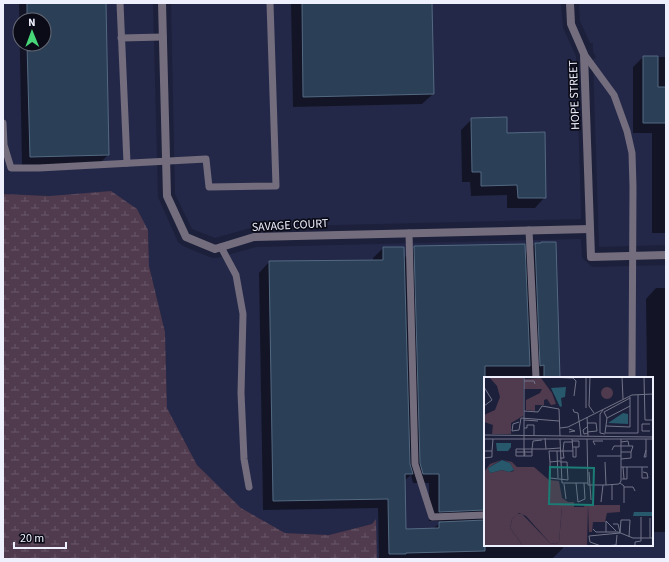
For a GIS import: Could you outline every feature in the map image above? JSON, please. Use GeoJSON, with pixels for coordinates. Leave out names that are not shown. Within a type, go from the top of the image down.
{"type":"FeatureCollection","features":[{"type":"Feature","properties":{"kind":"street","name":"SAVAGE COURT"},"geometry":{"type":"LineString","coordinates":[[162,3],[167,196],[186,237],[215,249],[254,237],[590,229]]}},
{"type":"Feature","properties":{"kind":"street"},"geometry":{"type":"LineString","coordinates":[[570,3],[571,24],[584,54]]}},
{"type":"Feature","properties":{"kind":"street","name":"HOPE STREET"},"geometry":{"type":"LineString","coordinates":[[584,54],[591,257],[666,255]]}},
{"type":"Feature","properties":{"kind":"lane"},"geometry":{"type":"LineString","coordinates":[[120,3],[127,164]]}},
{"type":"Feature","properties":{"kind":"lane"},"geometry":{"type":"LineString","coordinates":[[3,123],[4,145],[11,168],[127,164],[206,159],[209,187],[276,186],[270,3]]}},
{"type":"Feature","properties":{"kind":"lane"},"geometry":{"type":"LineString","coordinates":[[121,38],[162,37]]}},
{"type":"Feature","properties":{"kind":"lane","name":"HOPE STREET"},"geometry":{"type":"LineString","coordinates":[[584,54],[614,95],[627,131],[632,153],[633,255]]}},
{"type":"Feature","properties":{"kind":"lane"},"geometry":{"type":"LineString","coordinates":[[529,230],[536,377]]}},
{"type":"Feature","properties":{"kind":"lane"},"geometry":{"type":"LineString","coordinates":[[409,233],[415,464],[432,517],[484,515]]}},
{"type":"Feature","properties":{"kind":"lane"},"geometry":{"type":"LineString","coordinates":[[221,247],[236,276],[243,314],[241,393],[244,459],[249,487]]}},
{"type":"Feature","properties":{"kind":"lane"},"geometry":{"type":"LineString","coordinates":[[632,377],[633,255]]}},
{"type":"Feature","properties":{"kind":"shaded area"},"geometry":{"type":"Polygon","coordinates":[[[3,3],[153,3],[158,197],[178,242],[183,246],[212,258],[217,258],[256,247],[581,239],[582,258],[592,267],[666,265],[666,559],[377,559],[375,520],[372,524],[329,535],[285,533],[241,508],[197,465],[167,408],[165,332],[149,266],[148,230],[50,196],[3,194],[3,3]]]}},
{"type":"Feature","properties":{"kind":"shaded area"},"geometry":{"type":"Polygon","coordinates":[[[171,3],[561,3],[563,28],[576,56],[581,219],[254,227],[215,238],[192,229],[175,194],[171,3]]]}},
{"type":"Feature","properties":{"kind":"shaded area"},"geometry":{"type":"Polygon","coordinates":[[[579,3],[666,3],[666,245],[599,247],[593,59],[596,58],[593,51],[593,43],[590,43],[580,21],[579,3]]]}},
{"type":"Feature","properties":{"kind":"green space"},"geometry":{"type":"Polygon","coordinates":[[[111,191],[137,209],[148,230],[149,266],[165,332],[167,408],[197,465],[241,508],[285,533],[329,535],[372,524],[376,519],[377,559],[3,559],[3,194],[50,196],[111,191]]]}},
{"type":"Feature","properties":{"kind":"building"},"geometry":{"type":"Polygon","coordinates":[[[27,3],[106,3],[109,155],[30,157],[27,52],[52,52],[52,12],[27,12],[27,3]]]}},
{"type":"Feature","properties":{"kind":"building"},"geometry":{"type":"Polygon","coordinates":[[[302,3],[432,3],[434,94],[303,97],[302,3]]]}},
{"type":"Feature","properties":{"kind":"building"},"geometry":{"type":"Polygon","coordinates":[[[643,56],[658,56],[658,87],[666,87],[666,123],[643,123],[643,56]]]}},
{"type":"Feature","properties":{"kind":"building"},"geometry":{"type":"Polygon","coordinates":[[[507,117],[507,133],[545,132],[546,198],[518,198],[517,185],[481,186],[481,172],[472,172],[471,118],[507,117]]]}},
{"type":"Feature","properties":{"kind":"building"},"geometry":{"type":"Polygon","coordinates":[[[556,242],[560,377],[544,377],[544,365],[540,366],[535,243],[556,242]]]}},
{"type":"Feature","properties":{"kind":"building"},"geometry":{"type":"Polygon","coordinates":[[[525,244],[530,366],[485,366],[484,510],[439,512],[439,474],[423,474],[420,463],[414,246],[525,244]]]}},
{"type":"Feature","properties":{"kind":"building"},"geometry":{"type":"Polygon","coordinates":[[[383,247],[404,247],[410,464],[413,474],[405,474],[406,529],[439,528],[439,522],[484,520],[485,551],[389,554],[388,499],[273,501],[269,261],[383,260],[383,247]]]}}]}
